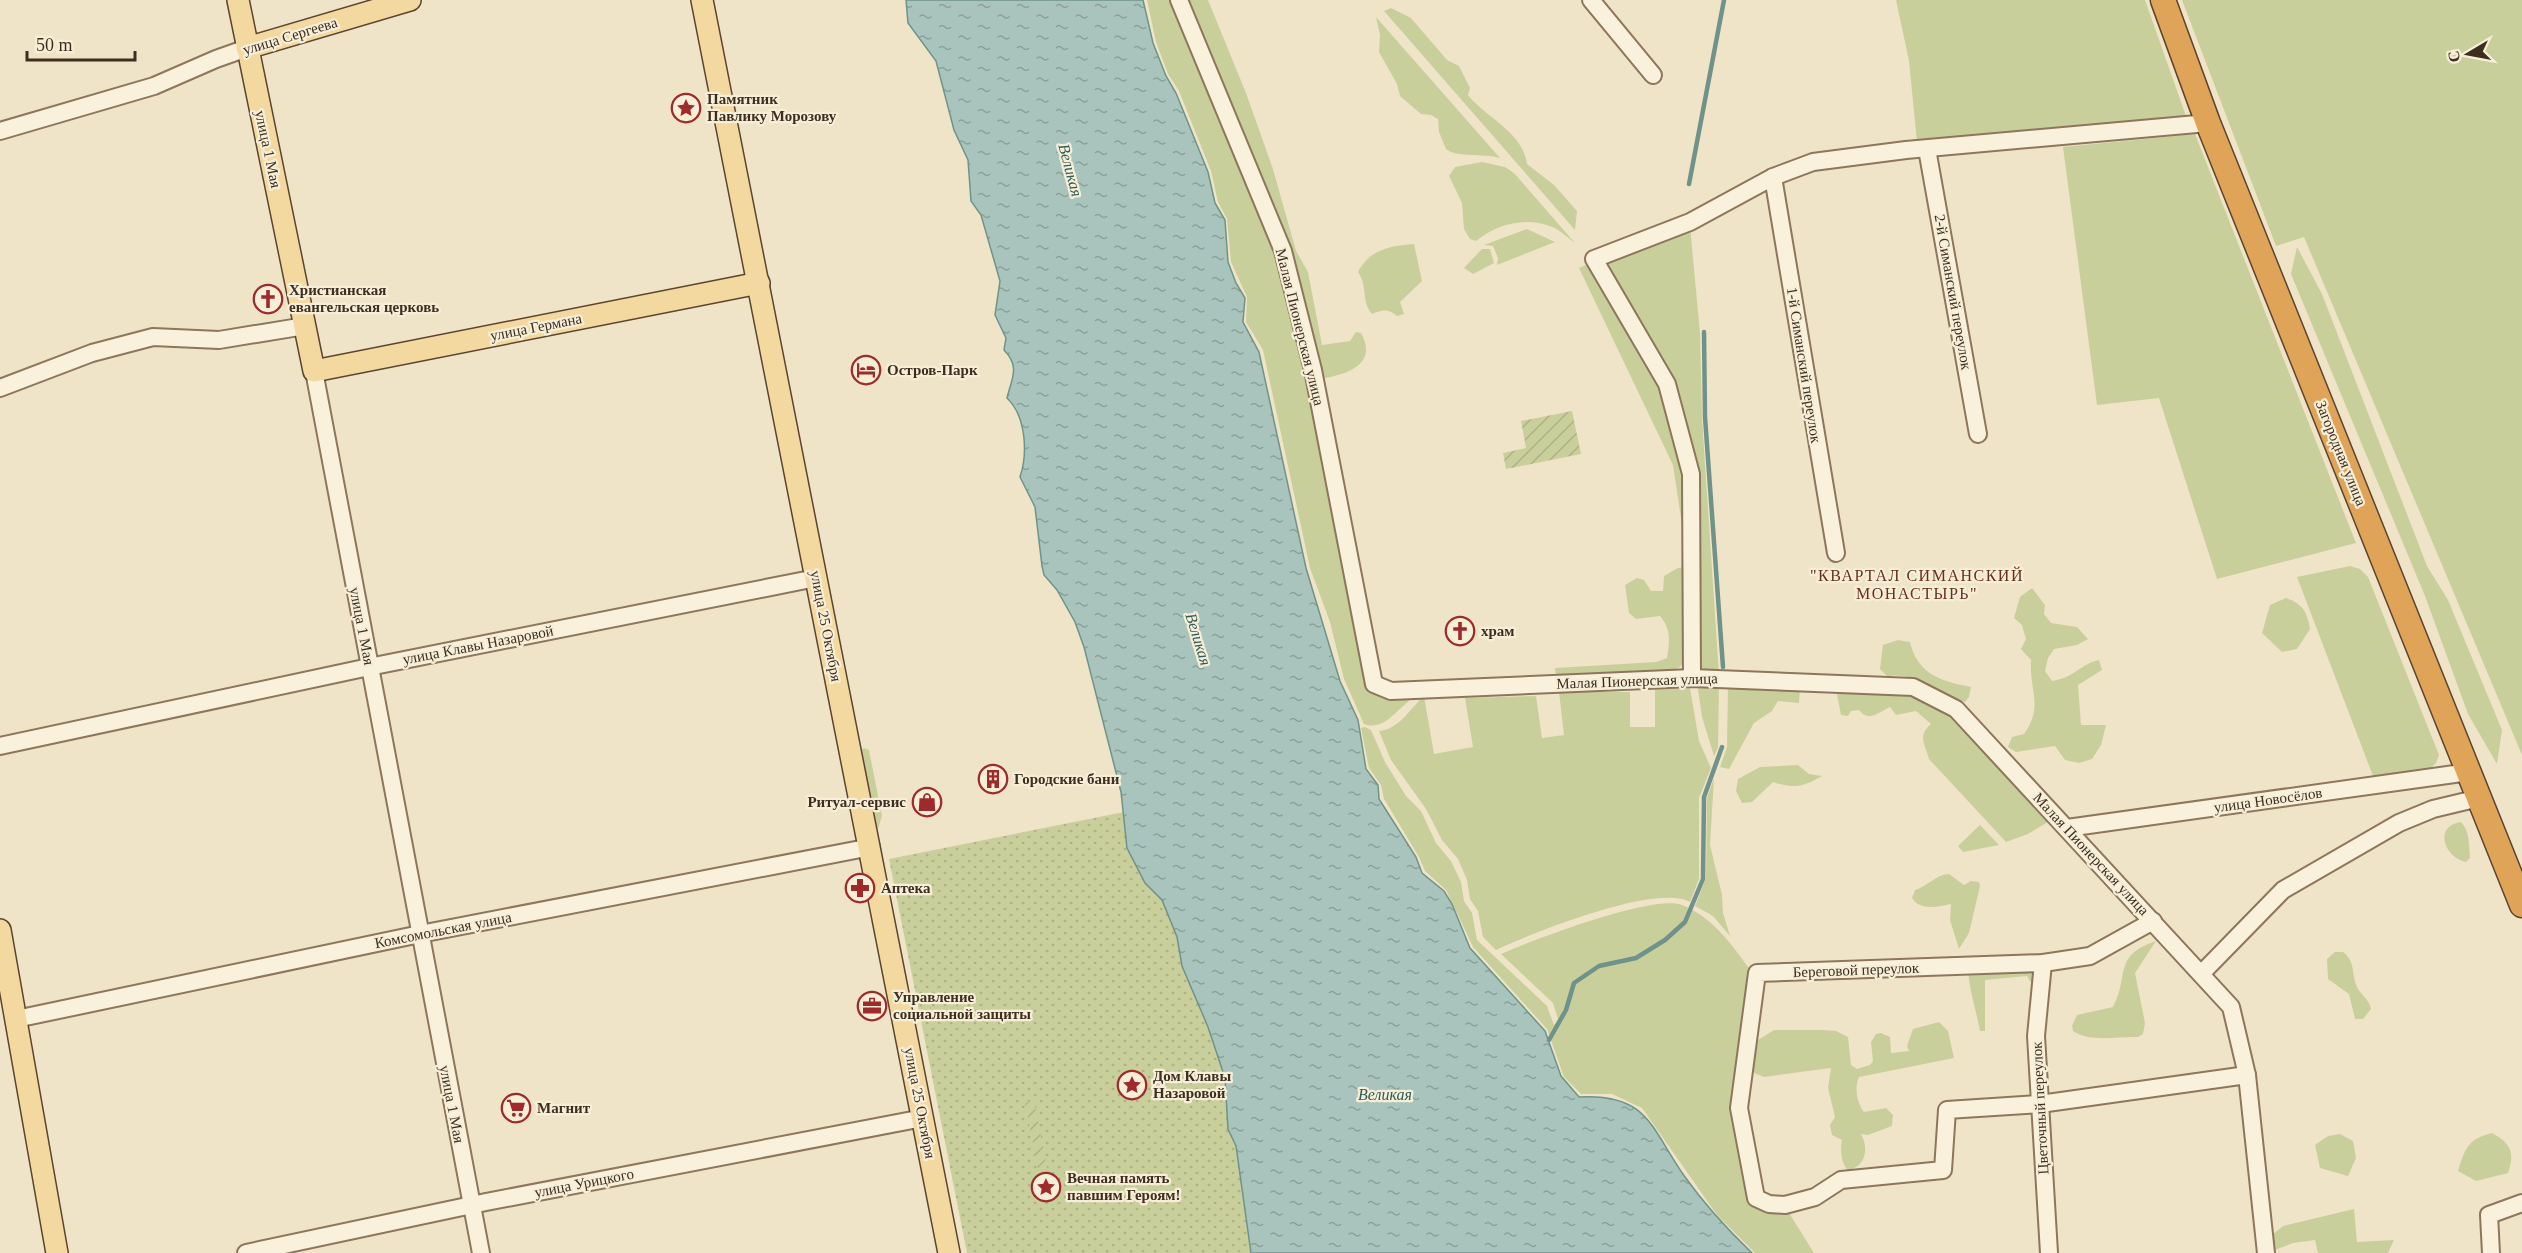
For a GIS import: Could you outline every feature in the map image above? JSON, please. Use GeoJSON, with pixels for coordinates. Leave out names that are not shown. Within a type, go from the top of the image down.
{"type":"FeatureCollection","features":[{"type":"Feature","properties":{"kind":"highway","name":"Загородная улица"},"geometry":{"type":"LineString","coordinates":[[2163,0],[2208,123],[2522,904]]}},
{"type":"Feature","properties":{"kind":"main road","name":"улица 1 Мая"},"geometry":{"type":"LineString","coordinates":[[238,0],[314,371]]}},
{"type":"Feature","properties":{"kind":"main road","name":"улица Сергеева"},"geometry":{"type":"LineString","coordinates":[[248,48],[410,0]]}},
{"type":"Feature","properties":{"kind":"main road","name":"улица 25 Октября"},"geometry":{"type":"LineString","coordinates":[[702,0],[950,1253]]}},
{"type":"Feature","properties":{"kind":"main road","name":"улица Германа"},"geometry":{"type":"LineString","coordinates":[[314,371],[759,284]]}},
{"type":"Feature","properties":{"kind":"main road"},"geometry":{"type":"LineString","coordinates":[[0,930],[57,1253]]}},
{"type":"Feature","properties":{"kind":"street","name":"Малая Пионерская улица"},"geometry":{"type":"LineString","coordinates":[[1179,0],[1283,251],[1313,370],[1374,684],[1391,691],[1692,678],[1913,687],[1956,709],[2231,1007],[2247,1075],[2266,1253]]}},
{"type":"Feature","properties":{"kind":"street"},"geometry":{"type":"LineString","coordinates":[[1591,0],[1653,75]]}},
{"type":"Feature","properties":{"kind":"street","name":"улица Сергеева"},"geometry":{"type":"LineString","coordinates":[[0,131],[154,87],[216,59],[248,48]]}},
{"type":"Feature","properties":{"kind":"street"},"geometry":{"type":"LineString","coordinates":[[1692,678],[1691,474],[1667,384],[1594,259],[1690,222],[1773,177],[1813,162],[2208,123]]}},
{"type":"Feature","properties":{"kind":"street","name":"2-й Симанский переулок"},"geometry":{"type":"LineString","coordinates":[[1927,149],[1978,434]]}},
{"type":"Feature","properties":{"kind":"street","name":"1-й Симанский переулок"},"geometry":{"type":"LineString","coordinates":[[1773,177],[1836,553]]}},
{"type":"Feature","properties":{"kind":"street"},"geometry":{"type":"LineString","coordinates":[[0,388],[92,353],[153,337],[219,340],[305,326]]}},
{"type":"Feature","properties":{"kind":"street","name":"улица 1 Мая"},"geometry":{"type":"LineString","coordinates":[[314,371],[481,1253]]}},
{"type":"Feature","properties":{"kind":"street","name":"улица Клавы Назаровой"},"geometry":{"type":"LineString","coordinates":[[0,746],[369,666],[816,578]]}},
{"type":"Feature","properties":{"kind":"street","name":"улица Новосёлов"},"geometry":{"type":"LineString","coordinates":[[2067,828],[2469,772]]}},
{"type":"Feature","properties":{"kind":"street"},"geometry":{"type":"LineString","coordinates":[[2201,974],[2283,890],[2399,823],[2433,809],[2479,798]]}},
{"type":"Feature","properties":{"kind":"street","name":"Комсомольская улица"},"geometry":{"type":"LineString","coordinates":[[16,1018],[420,934],[870,847]]}},
{"type":"Feature","properties":{"kind":"street","name":"Береговой переулок"},"geometry":{"type":"LineString","coordinates":[[2040,1104],[1947,1110],[1944,1170],[1841,1180],[1815,1197],[1785,1205],[1769,1204],[1756,1198],[1739,1108],[1757,974],[2043,963],[2090,956],[2153,921]]}},
{"type":"Feature","properties":{"kind":"street","name":"Цветочный переулок"},"geometry":{"type":"LineString","coordinates":[[2043,963],[2036,1036],[2049,1253]]}},
{"type":"Feature","properties":{"kind":"street"},"geometry":{"type":"LineString","coordinates":[[2040,1104],[2247,1075]]}},
{"type":"Feature","properties":{"kind":"street","name":"улица Урицкого"},"geometry":{"type":"LineString","coordinates":[[246,1253],[472,1205],[923,1118]]}},
{"type":"Feature","properties":{"kind":"street"},"geometry":{"type":"LineString","coordinates":[[2491,1253],[2489,1215],[2522,1203]]}},
{"type":"Feature","properties":{"kind":"green space"},"geometry":{"type":"Polygon","coordinates":[[[1147,0],[1174,0],[1279,252],[1309,371],[1371,686],[1410,694],[1409,701],[1383,723],[1377,725],[1364,724],[1344,679],[1330,622],[1310,568],[1263,350],[1246,322],[1247,297],[1231,262],[1227,219],[1218,202],[1211,171],[1179,91],[1168,74],[1156,42],[1147,0]]]}},
{"type":"Feature","properties":{"kind":"green space"},"geometry":{"type":"Polygon","coordinates":[[[1185,0],[1208,0],[1246,93],[1273,169],[1296,251],[1308,272],[1322,345],[1350,341],[1356,332],[1361,333],[1366,352],[1363,359],[1343,374],[1324,378],[1320,374],[1185,0]]]}},
{"type":"Feature","properties":{"kind":"green space"},"geometry":{"type":"Polygon","coordinates":[[[1896,0],[2145,0],[2186,116],[1917,142],[1909,61],[1896,0]]]}},
{"type":"Feature","properties":{"kind":"green space"},"geometry":{"type":"Polygon","coordinates":[[[2182,0],[2522,0],[2522,755],[2304,237],[2276,246],[2182,0]]]}},
{"type":"Feature","properties":{"kind":"green space"},"geometry":{"type":"Polygon","coordinates":[[[1391,8],[1411,18],[1447,60],[1459,66],[1470,88],[1468,95],[1511,134],[1519,143],[1527,164],[1554,185],[1577,211],[1575,230],[1384,11],[1391,8]]]}},
{"type":"Feature","properties":{"kind":"green space"},"geometry":{"type":"Polygon","coordinates":[[[1376,17],[1500,158],[1456,154],[1446,149],[1439,132],[1438,119],[1431,115],[1421,114],[1400,96],[1397,84],[1379,52],[1380,35],[1376,17]]]}},
{"type":"Feature","properties":{"kind":"green space"},"geometry":{"type":"Polygon","coordinates":[[[2195,134],[2356,543],[2217,579],[2159,398],[2097,405],[2063,147],[2195,134]]]}},
{"type":"Feature","properties":{"kind":"green space"},"geometry":{"type":"Polygon","coordinates":[[[1482,162],[1505,167],[1514,173],[1575,243],[1555,228],[1532,222],[1502,226],[1476,241],[1470,239],[1464,229],[1462,203],[1449,176],[1455,167],[1482,162]]]}},
{"type":"Feature","properties":{"kind":"green space"},"geometry":{"type":"Polygon","coordinates":[[[1690,226],[1700,333],[1702,418],[1719,675],[1696,674],[1694,474],[1670,383],[1599,261],[1690,226]]]}},
{"type":"Feature","properties":{"kind":"green space"},"geometry":{"type":"Polygon","coordinates":[[[1527,229],[1555,242],[1497,265],[1498,258],[1493,246],[1484,245],[1527,229]]]}},
{"type":"Feature","properties":{"kind":"green space"},"geometry":{"type":"Polygon","coordinates":[[[1414,244],[1422,281],[1400,302],[1404,314],[1397,316],[1385,310],[1372,314],[1358,272],[1368,258],[1382,250],[1414,244]]]}},
{"type":"Feature","properties":{"kind":"green space"},"geometry":{"type":"Polygon","coordinates":[[[2297,247],[2322,294],[2427,566],[2448,600],[2502,730],[2497,764],[2468,714],[2425,596],[2291,274],[2297,247]]]}},
{"type":"Feature","properties":{"kind":"green space"},"geometry":{"type":"Polygon","coordinates":[[[1482,249],[1490,249],[1494,263],[1473,274],[1464,268],[1482,249]]]}},
{"type":"Feature","properties":{"kind":"green space"},"geometry":{"type":"Polygon","coordinates":[[[1593,262],[1665,385],[1689,474],[1687,558],[1673,465],[1579,268],[1593,262]]]}},
{"type":"Feature","properties":{"kind":"green space"},"geometry":{"type":"Polygon","coordinates":[[[1572,411],[1581,454],[1506,469],[1503,453],[1526,448],[1521,421],[1572,411]]]}},
{"type":"Feature","properties":{"kind":"green space"},"geometry":{"type":"Polygon","coordinates":[[[2350,566],[2360,569],[2368,577],[2439,755],[2431,768],[2373,776],[2297,577],[2350,566]]]}},
{"type":"Feature","properties":{"kind":"green space"},"geometry":{"type":"Polygon","coordinates":[[[1687,567],[1686,658],[1680,667],[1672,670],[1556,675],[1555,668],[1656,662],[1667,658],[1669,636],[1664,621],[1660,616],[1636,619],[1629,613],[1625,585],[1637,578],[1644,580],[1651,591],[1663,591],[1664,576],[1678,568],[1687,567]]]}},
{"type":"Feature","properties":{"kind":"green space"},"geometry":{"type":"Polygon","coordinates":[[[2032,588],[2045,605],[2044,614],[2051,623],[2077,627],[2088,639],[2077,645],[2054,649],[2048,658],[2045,671],[2052,681],[2066,677],[2099,660],[2102,670],[2078,685],[2081,725],[2106,725],[2101,745],[2092,759],[2079,763],[2065,760],[2055,746],[2016,752],[2008,747],[2012,737],[2024,734],[2033,715],[2031,660],[2021,649],[2026,639],[2022,625],[2014,618],[2020,597],[2032,588]]]}},
{"type":"Feature","properties":{"kind":"green space"},"geometry":{"type":"Polygon","coordinates":[[[2286,598],[2303,609],[2310,629],[2297,649],[2282,652],[2262,633],[2270,605],[2286,598]]]}},
{"type":"Feature","properties":{"kind":"green space"},"geometry":{"type":"Polygon","coordinates":[[[1898,640],[1910,642],[1919,662],[1932,675],[1971,687],[1969,697],[1965,702],[1918,680],[1887,676],[1880,669],[1883,645],[1898,640]]]}},
{"type":"Feature","properties":{"kind":"green space"},"geometry":{"type":"Polygon","coordinates":[[[1697,683],[1719,684],[1718,748],[1714,756],[1702,717],[1697,683]]]}},
{"type":"Feature","properties":{"kind":"green space"},"geometry":{"type":"Polygon","coordinates":[[[1728,685],[1800,688],[1799,703],[1778,701],[1772,711],[1754,723],[1729,769],[1720,767],[1727,747],[1728,685]]]}},
{"type":"Feature","properties":{"kind":"green space"},"geometry":{"type":"Polygon","coordinates":[[[1690,688],[1699,741],[1711,768],[1699,798],[1699,879],[1690,902],[1673,898],[1623,904],[1564,922],[1496,950],[1483,937],[1478,911],[1470,899],[1467,880],[1458,859],[1442,840],[1426,809],[1391,760],[1379,731],[1393,727],[1424,696],[1434,754],[1473,747],[1465,698],[1536,696],[1542,738],[1564,735],[1559,692],[1630,692],[1630,727],[1655,727],[1655,689],[1690,688]]]}},
{"type":"Feature","properties":{"kind":"green space"},"geometry":{"type":"Polygon","coordinates":[[[1836,689],[1912,692],[1956,714],[2053,819],[2028,834],[2006,842],[1929,759],[1923,736],[1931,724],[1916,711],[1896,715],[1890,707],[1870,716],[1859,710],[1851,711],[1848,716],[1841,715],[1836,689]]]}},
{"type":"Feature","properties":{"kind":"green space"},"geometry":{"type":"Polygon","coordinates":[[[1361,728],[1371,730],[1385,762],[1406,796],[1421,811],[1436,843],[1451,861],[1461,882],[1464,901],[1472,913],[1477,940],[1547,1006],[1554,1025],[1558,1019],[1553,1003],[1501,954],[1593,920],[1667,903],[1682,905],[1694,911],[1714,926],[1731,944],[1754,975],[1736,1108],[1752,1200],[1786,1208],[1814,1253],[1755,1253],[1717,1215],[1642,1108],[1612,1094],[1581,1094],[1564,1077],[1547,1029],[1473,947],[1446,890],[1425,871],[1384,799],[1381,785],[1369,768],[1361,728]]]}},
{"type":"Feature","properties":{"kind":"green space"},"geometry":{"type":"Polygon","coordinates":[[[864,748],[869,750],[882,816],[878,829],[874,825],[859,752],[864,748]]]}},
{"type":"Feature","properties":{"kind":"green space"},"geometry":{"type":"Polygon","coordinates":[[[1798,765],[1809,774],[1822,776],[1798,786],[1786,786],[1773,782],[1752,802],[1742,803],[1736,791],[1738,779],[1760,767],[1798,765]]]}},
{"type":"Feature","properties":{"kind":"green space"},"geometry":{"type":"Polygon","coordinates":[[[1714,778],[1710,845],[1722,895],[1723,913],[1730,936],[1713,916],[1695,906],[1706,878],[1707,798],[1714,778]]]}},
{"type":"Feature","properties":{"kind":"green space"},"geometry":{"type":"Polygon","coordinates":[[[1124,812],[1127,848],[1145,883],[1162,900],[1177,937],[1182,966],[1208,1027],[1225,1078],[1228,1129],[1236,1146],[1251,1253],[967,1253],[889,859],[1124,812]]]}},
{"type":"Feature","properties":{"kind":"green space"},"geometry":{"type":"Polygon","coordinates":[[[2461,822],[2468,839],[2470,858],[2466,862],[2452,854],[2445,841],[2447,829],[2461,822]]]}},
{"type":"Feature","properties":{"kind":"green space"},"geometry":{"type":"Polygon","coordinates":[[[1980,825],[1999,845],[1963,852],[1958,846],[1980,825]]]}},
{"type":"Feature","properties":{"kind":"green space"},"geometry":{"type":"Polygon","coordinates":[[[1949,874],[1964,885],[1971,881],[1979,882],[1980,886],[1969,933],[1959,949],[1950,920],[1951,904],[1935,907],[1924,906],[1912,898],[1915,890],[1940,876],[1949,874]]]}},
{"type":"Feature","properties":{"kind":"green space"},"geometry":{"type":"Polygon","coordinates":[[[2156,941],[2135,973],[2145,1023],[2143,1034],[2138,1037],[2096,1038],[2073,1031],[2072,1026],[2077,1015],[2113,1007],[2128,960],[2133,953],[2156,941]]]}},
{"type":"Feature","properties":{"kind":"green space"},"geometry":{"type":"Polygon","coordinates":[[[2335,952],[2343,952],[2350,960],[2358,989],[2370,1006],[2371,1009],[2363,1019],[2355,1019],[2349,994],[2328,979],[2327,959],[2335,952]]]}},
{"type":"Feature","properties":{"kind":"green space"},"geometry":{"type":"Polygon","coordinates":[[[2039,970],[2036,990],[2027,976],[1985,980],[1985,1031],[1980,1031],[1969,972],[2039,970]]]}},
{"type":"Feature","properties":{"kind":"green space"},"geometry":{"type":"Polygon","coordinates":[[[1939,1022],[1948,1031],[1954,1058],[1859,1077],[1857,1095],[1864,1112],[1886,1108],[1893,1115],[1892,1126],[1868,1135],[1861,1134],[1865,1145],[1864,1156],[1859,1165],[1848,1170],[1842,1156],[1842,1140],[1832,1135],[1830,1125],[1835,1117],[1828,1088],[1831,1068],[1764,1077],[1754,1073],[1752,1068],[1755,1042],[1774,1030],[1836,1031],[1848,1037],[1851,1065],[1857,1069],[1870,1065],[1873,1061],[1871,1042],[1876,1034],[1881,1033],[1890,1037],[1891,1053],[1909,1051],[1907,1046],[1913,1029],[1939,1022]]]}},
{"type":"Feature","properties":{"kind":"green space"},"geometry":{"type":"Polygon","coordinates":[[[1034,1101],[1049,1178],[1040,1180],[1025,1103],[1034,1101]]]}},
{"type":"Feature","properties":{"kind":"green space"},"geometry":{"type":"Polygon","coordinates":[[[2492,1133],[2504,1141],[2510,1149],[2511,1160],[2508,1173],[2476,1181],[2458,1171],[2469,1146],[2478,1138],[2492,1133]]]}},
{"type":"Feature","properties":{"kind":"green space"},"geometry":{"type":"Polygon","coordinates":[[[2340,1134],[2353,1141],[2356,1158],[2348,1176],[2320,1168],[2315,1145],[2328,1136],[2340,1134]]]}},
{"type":"Feature","properties":{"kind":"green space"},"geometry":{"type":"Polygon","coordinates":[[[2354,1209],[2357,1242],[2394,1240],[2388,1253],[2318,1253],[2315,1240],[2293,1243],[2272,1251],[2271,1236],[2283,1226],[2354,1209]]]}},
{"type":"Feature","properties":{"kind":"water","name":"Великая"},"geometry":{"type":"Polygon","coordinates":[[[906,0],[1143,0],[1153,43],[1208,172],[1215,203],[1225,220],[1228,262],[1245,298],[1243,322],[1259,352],[1306,568],[1340,681],[1358,720],[1366,769],[1378,785],[1379,799],[1416,857],[1422,873],[1444,891],[1452,904],[1470,948],[1545,1031],[1561,1076],[1579,1097],[1602,1097],[1620,1101],[1634,1108],[1646,1118],[1700,1197],[1752,1253],[1251,1253],[1236,1146],[1228,1129],[1225,1078],[1208,1027],[1182,966],[1177,937],[1162,900],[1145,883],[1127,848],[1121,792],[1084,647],[1075,622],[1057,590],[1044,575],[1035,507],[1020,477],[1024,457],[1022,425],[1007,398],[1013,368],[1004,350],[1006,338],[995,315],[1000,281],[981,215],[971,201],[968,160],[954,130],[936,61],[908,23],[906,0]]]}},
{"type":"Feature","properties":{"kind":"waterway"},"geometry":{"type":"LineString","coordinates":[[1689,184],[1724,0]]}},
{"type":"Feature","properties":{"kind":"waterway"},"geometry":{"type":"LineString","coordinates":[[1704,332],[1705,417],[1723,667]]}},
{"type":"Feature","properties":{"kind":"waterway"},"geometry":{"type":"LineString","coordinates":[[1549,1040],[1566,1010],[1574,983],[1599,966],[1636,958],[1665,940],[1685,922],[1703,879],[1704,797],[1722,747]]}},
{"type":"Feature","properties":{"kind":"place","name":"Памятник Павлику Морозову"},"geometry":{"type":"Point","coordinates":[686,108]}},
{"type":"Feature","properties":{"kind":"place","name":"Христианская евангельская церковь"},"geometry":{"type":"Point","coordinates":[268,299]}},
{"type":"Feature","properties":{"kind":"place","name":"Остров-Парк"},"geometry":{"type":"Point","coordinates":[866,370]}},
{"type":"Feature","properties":{"kind":"place","name":"храм"},"geometry":{"type":"Point","coordinates":[1460,631]}},
{"type":"Feature","properties":{"kind":"place","name":"Городские бани"},"geometry":{"type":"Point","coordinates":[993,779]}},
{"type":"Feature","properties":{"kind":"place","name":"Ритуал-сервис"},"geometry":{"type":"Point","coordinates":[927,802]}},
{"type":"Feature","properties":{"kind":"place","name":"Аптека"},"geometry":{"type":"Point","coordinates":[860,888]}},
{"type":"Feature","properties":{"kind":"place","name":"Управление социальной защиты"},"geometry":{"type":"Point","coordinates":[872,1006]}},
{"type":"Feature","properties":{"kind":"place","name":"Дом Клавы Назаровой"},"geometry":{"type":"Point","coordinates":[1132,1085]}},
{"type":"Feature","properties":{"kind":"place","name":"Магнит"},"geometry":{"type":"Point","coordinates":[516,1108]}},
{"type":"Feature","properties":{"kind":"place","name":"Вечная память павшим Героям!"},"geometry":{"type":"Point","coordinates":[1046,1187]}},
{"type":"Feature","properties":{"kind":"district","name":"\"КВАРТАЛ СИМАНСКИЙ МОНАСТЫРЬ\""},"geometry":{"type":"Point","coordinates":[1917,584]}}]}
